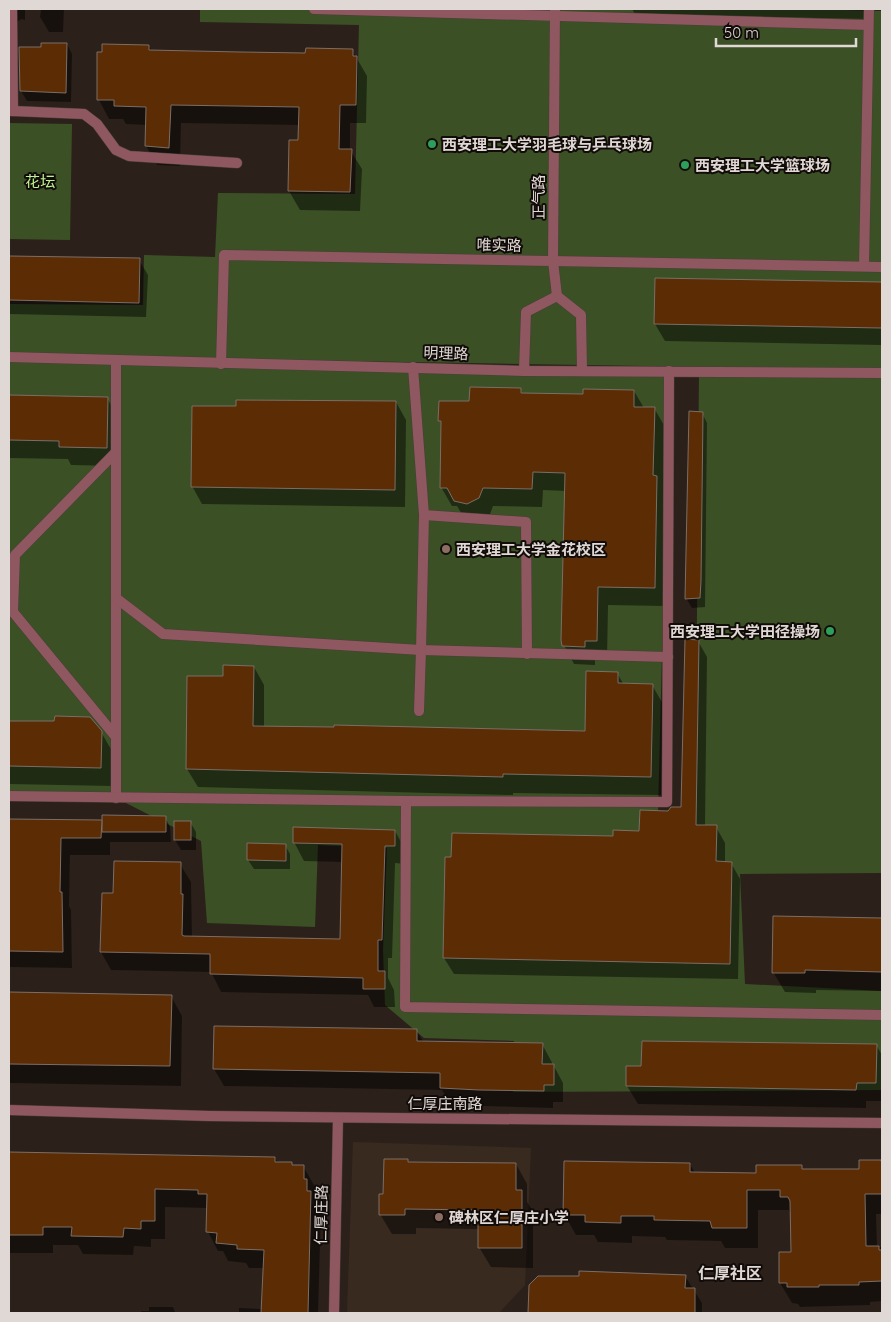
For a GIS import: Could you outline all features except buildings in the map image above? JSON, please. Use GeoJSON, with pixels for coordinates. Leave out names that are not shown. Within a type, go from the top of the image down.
{"type":"FeatureCollection","features":[{"type":"Feature","properties":{"kind":"street"},"geometry":{"type":"LineString","coordinates":[[12,9],[11,111],[84,114],[98,124],[116,150],[129,156],[237,163]]}},
{"type":"Feature","properties":{"kind":"street"},"geometry":{"type":"LineString","coordinates":[[314,9],[555,11],[868,25]]}},
{"type":"Feature","properties":{"kind":"street"},"geometry":{"type":"LineString","coordinates":[[864,266],[869,9]]}},
{"type":"Feature","properties":{"kind":"street","name":"正气路"},"geometry":{"type":"LineString","coordinates":[[555,11],[553,261],[557,296]]}},
{"type":"Feature","properties":{"kind":"street","name":"唯实路"},"geometry":{"type":"LineString","coordinates":[[221,364],[224,255],[864,266],[882,268]]}},
{"type":"Feature","properties":{"kind":"street"},"geometry":{"type":"LineString","coordinates":[[524,371],[526,312],[557,296],[581,315],[582,370]]}},
{"type":"Feature","properties":{"kind":"street","name":"明理路"},"geometry":{"type":"LineString","coordinates":[[9,357],[524,371],[882,373]]}},
{"type":"Feature","properties":{"kind":"street"},"geometry":{"type":"LineString","coordinates":[[116,361],[116,798]]}},
{"type":"Feature","properties":{"kind":"street"},"geometry":{"type":"LineString","coordinates":[[414,367],[424,515],[419,711]]}},
{"type":"Feature","properties":{"kind":"street"},"geometry":{"type":"LineString","coordinates":[[9,796],[406,802],[667,802],[669,371]]}},
{"type":"Feature","properties":{"kind":"street"},"geometry":{"type":"LineString","coordinates":[[116,452],[16,555],[13,612],[116,737]]}},
{"type":"Feature","properties":{"kind":"street"},"geometry":{"type":"LineString","coordinates":[[424,515],[526,522],[527,654]]}},
{"type":"Feature","properties":{"kind":"street"},"geometry":{"type":"LineString","coordinates":[[116,598],[163,634],[421,650],[668,657]]}},
{"type":"Feature","properties":{"kind":"street"},"geometry":{"type":"LineString","coordinates":[[406,802],[405,1007],[882,1015]]}},
{"type":"Feature","properties":{"kind":"street","name":"仁厚庄南路"},"geometry":{"type":"LineString","coordinates":[[9,1110],[338,1118],[882,1123]]}},
{"type":"Feature","properties":{"kind":"street","name":"仁厚庄路"},"geometry":{"type":"LineString","coordinates":[[334,1313],[338,1118]]}},
{"type":"Feature","properties":{"kind":"shaded area","name":"碑林区仁厚庄小学"},"geometry":{"type":"Polygon","coordinates":[[[353,1142],[531,1148],[525,1285],[499,1313],[347,1313],[353,1142]]]}},
{"type":"Feature","properties":{"kind":"green space","name":"西安理工大学金花校区"},"geometry":{"type":"Polygon","coordinates":[[[200,9],[808,9],[882,11],[882,370],[39,356],[669,371],[657,854],[695,854],[699,371],[882,373],[882,873],[740,874],[745,984],[882,991],[882,1090],[513,1092],[514,1041],[424,1038],[385,1005],[383,950],[387,848],[318,845],[315,927],[207,923],[201,841],[116,798],[9,798],[9,304],[143,305],[144,255],[215,257],[218,193],[355,194],[359,25],[200,22],[200,9]]]}},
{"type":"Feature","properties":{"kind":"green space","name":"花坛"},"geometry":{"type":"Polygon","coordinates":[[[9,123],[72,124],[70,240],[9,239],[9,123]]]}},
{"type":"Feature","properties":{"kind":"place","name":"西安理工大学羽毛球与乒乓球场"},"geometry":{"type":"Point","coordinates":[432,144]}},
{"type":"Feature","properties":{"kind":"place","name":"西安理工大学篮球场"},"geometry":{"type":"Point","coordinates":[685,165]}},
{"type":"Feature","properties":{"kind":"place","name":"西安理工大学金花校区"},"geometry":{"type":"Point","coordinates":[446,549]}},
{"type":"Feature","properties":{"kind":"place","name":"西安理工大学田径操场"},"geometry":{"type":"Point","coordinates":[830,631]}},
{"type":"Feature","properties":{"kind":"place","name":"碑林区仁厚庄小学"},"geometry":{"type":"Point","coordinates":[439,1217]}},
{"type":"Feature","properties":{"kind":"district","name":"仁厚社区"},"geometry":{"type":"Point","coordinates":[730,1273]}}]}
